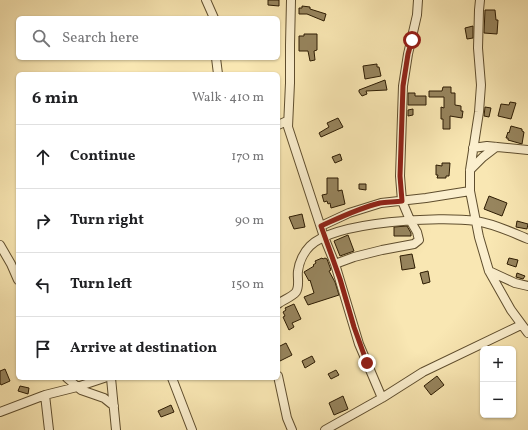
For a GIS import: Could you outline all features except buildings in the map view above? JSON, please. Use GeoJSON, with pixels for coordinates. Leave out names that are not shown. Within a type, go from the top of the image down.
{"type":"FeatureCollection","features":[{"type":"Feature","properties":{"kind":"street"},"geometry":{"type":"LineString","coordinates":[[206,0],[213,16]]}},
{"type":"Feature","properties":{"kind":"street"},"geometry":{"type":"LineString","coordinates":[[291,0],[290,83],[287,121],[290,138],[324,237],[335,264],[358,338],[373,380],[382,398]]}},
{"type":"Feature","properties":{"kind":"street"},"geometry":{"type":"LineString","coordinates":[[335,264],[354,257],[418,242],[419,240],[417,232],[402,201],[400,176],[403,86],[408,54],[417,15],[418,0]]}},
{"type":"Feature","properties":{"kind":"street"},"geometry":{"type":"LineString","coordinates":[[480,0],[478,48],[481,85],[479,112],[470,170],[470,191],[483,256],[489,271],[521,325],[528,333]]}},
{"type":"Feature","properties":{"kind":"street"},"geometry":{"type":"LineString","coordinates":[[216,60],[218,72]]}},
{"type":"Feature","properties":{"kind":"street"},"geometry":{"type":"LineString","coordinates":[[280,124],[287,121]]}},
{"type":"Feature","properties":{"kind":"street"},"geometry":{"type":"LineString","coordinates":[[473,148],[487,146],[528,150]]}},
{"type":"Feature","properties":{"kind":"street"},"geometry":{"type":"LineString","coordinates":[[470,170],[496,147]]}},
{"type":"Feature","properties":{"kind":"street"},"geometry":{"type":"LineString","coordinates":[[321,226],[349,213],[381,203],[470,191]]}},
{"type":"Feature","properties":{"kind":"street"},"geometry":{"type":"LineString","coordinates":[[280,303],[296,292],[298,284],[298,271],[303,256],[316,241],[324,237],[359,228],[410,220],[476,221],[500,227],[528,239]]}},
{"type":"Feature","properties":{"kind":"street"},"geometry":{"type":"LineString","coordinates":[[1,249],[12,264],[16,275]]}},
{"type":"Feature","properties":{"kind":"street"},"geometry":{"type":"LineString","coordinates":[[489,271],[528,286]]}},
{"type":"Feature","properties":{"kind":"street"},"geometry":{"type":"LineString","coordinates":[[325,430],[382,398],[423,372],[521,325]]}},
{"type":"Feature","properties":{"kind":"street"},"geometry":{"type":"LineString","coordinates":[[69,380],[77,387],[104,398],[114,406]]}},
{"type":"Feature","properties":{"kind":"street"},"geometry":{"type":"LineString","coordinates":[[0,412],[45,395],[98,380]]}},
{"type":"Feature","properties":{"kind":"street"},"geometry":{"type":"LineString","coordinates":[[111,380],[116,430]]}},
{"type":"Feature","properties":{"kind":"street"},"geometry":{"type":"LineString","coordinates":[[173,380],[192,430]]}},
{"type":"Feature","properties":{"kind":"street"},"geometry":{"type":"LineString","coordinates":[[279,380],[287,418],[292,430]]}},
{"type":"Feature","properties":{"kind":"street"},"geometry":{"type":"LineString","coordinates":[[45,395],[49,430]]}},
{"type":"Feature","properties":{"kind":"route"},"geometry":{"type":"LineString","coordinates":[[367,363],[321,226],[364,208],[381,203],[402,201],[400,176],[403,86],[408,54],[412,40]]}}]}
